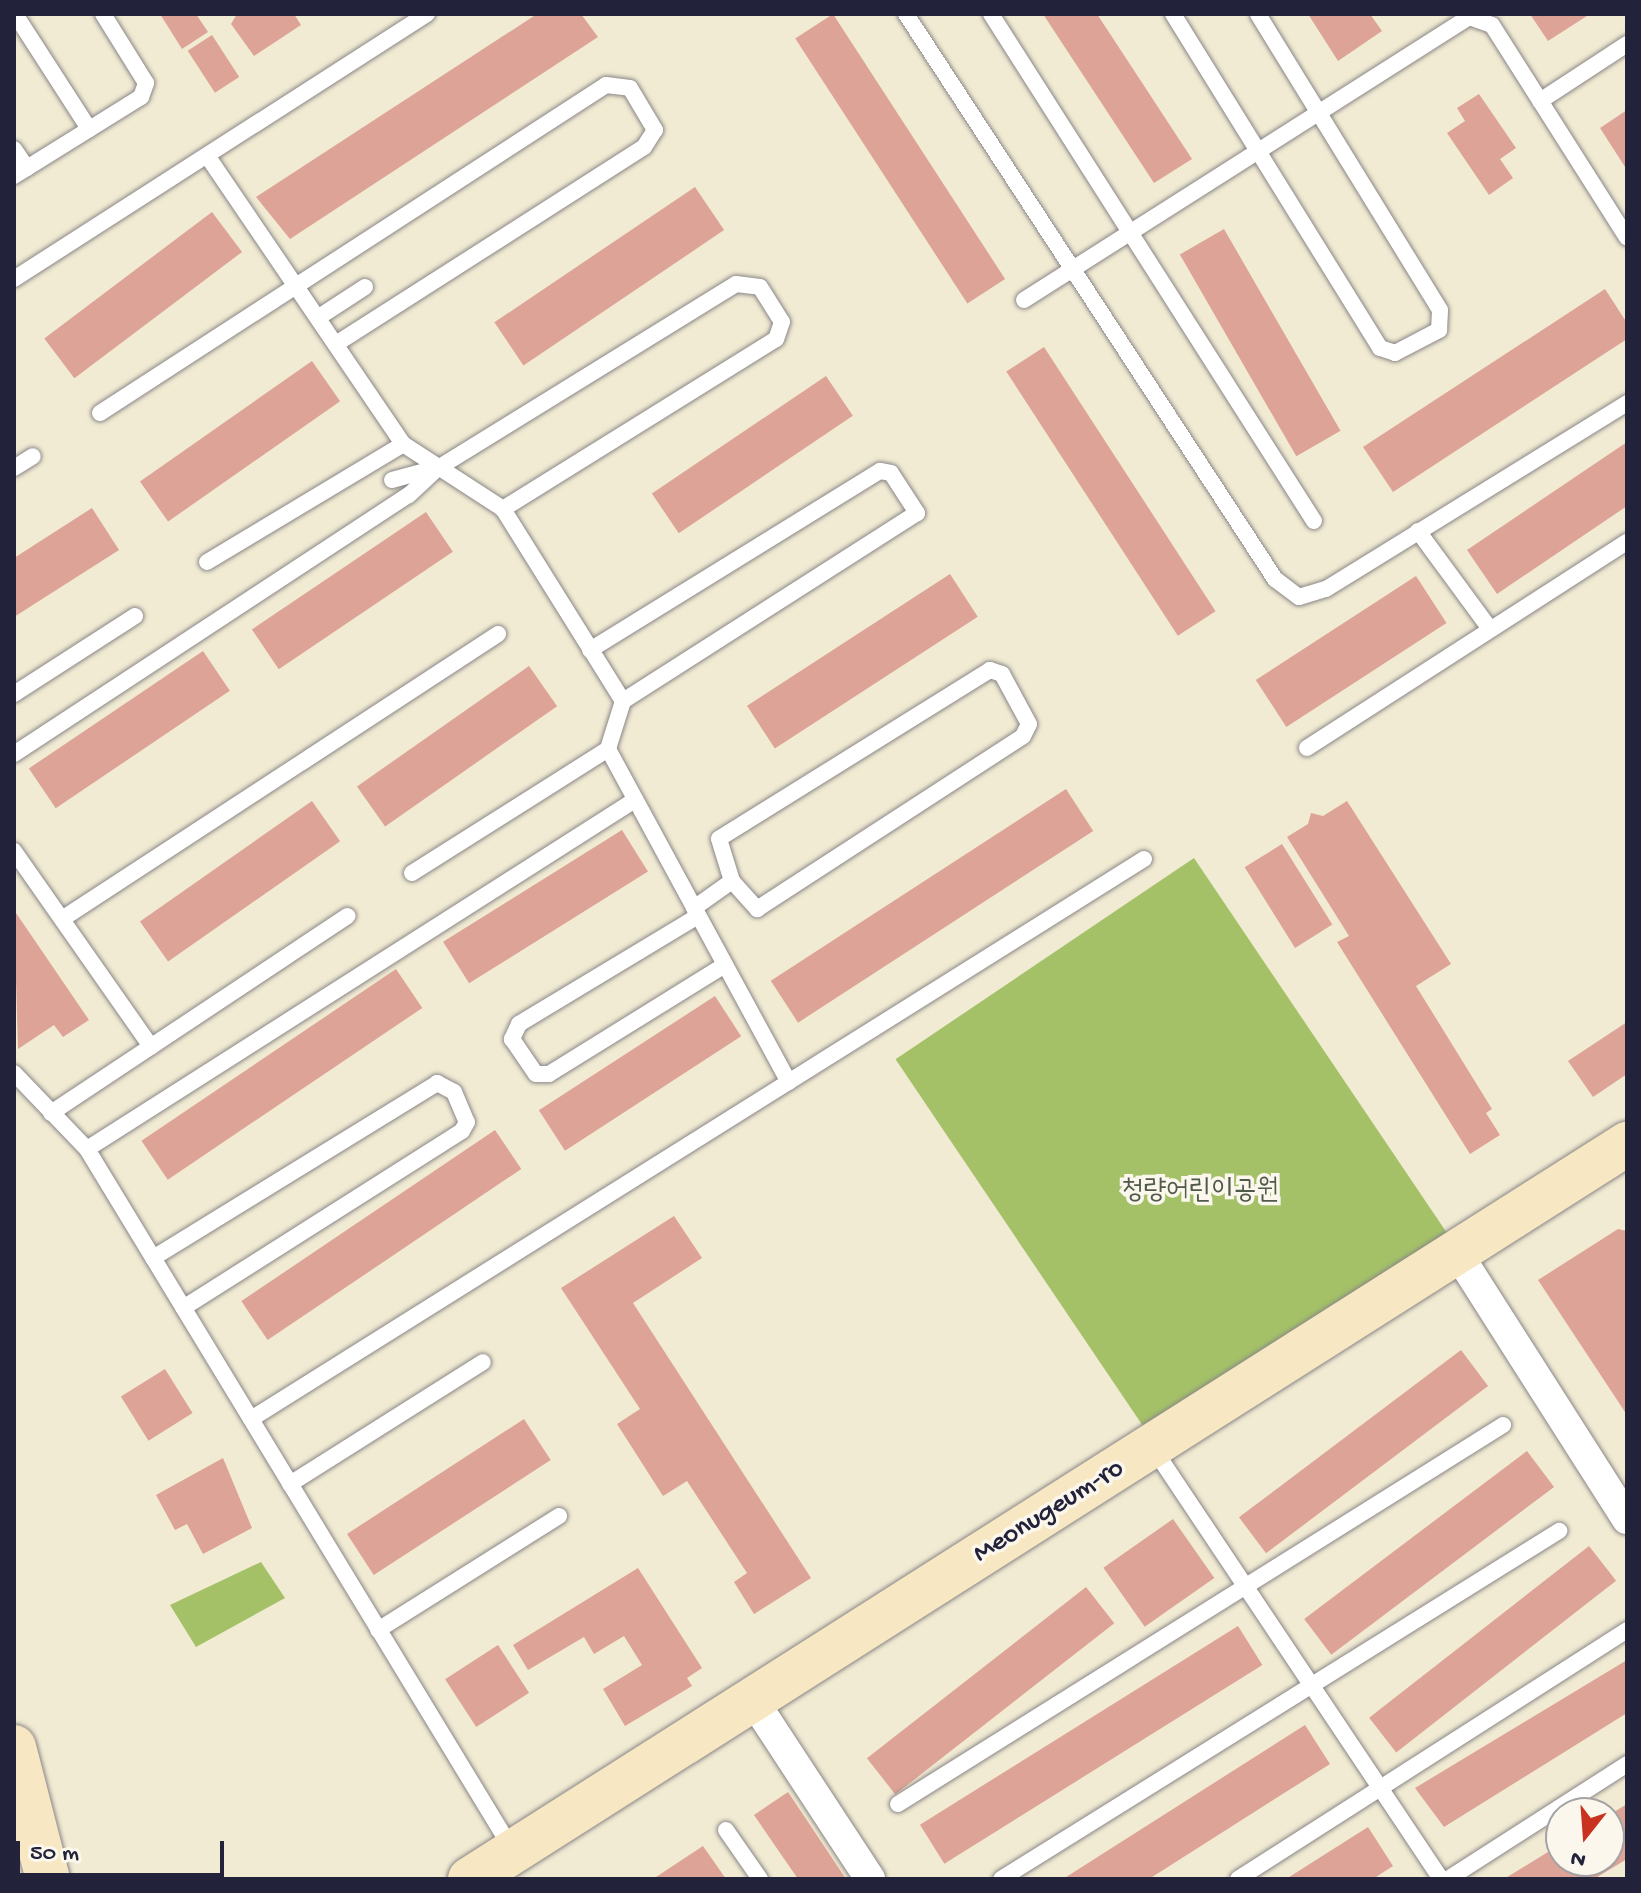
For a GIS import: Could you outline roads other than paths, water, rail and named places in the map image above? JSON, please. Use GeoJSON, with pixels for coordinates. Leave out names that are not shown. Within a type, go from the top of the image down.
{"type":"FeatureCollection","features":[{"type":"Feature","properties":{"kind":"main road","name":"Meonugeum-ro"},"geometry":{"type":"LineString","coordinates":[[470,1879],[1627,1144]]}},
{"type":"Feature","properties":{"kind":"main road"},"geometry":{"type":"LineString","coordinates":[[14,1747],[48,1879]]}},
{"type":"Feature","properties":{"kind":"street"},"geometry":{"type":"LineString","coordinates":[[1456,1251],[1627,1519]]}},
{"type":"Feature","properties":{"kind":"street"},"geometry":{"type":"LineString","coordinates":[[753,1700],[870,1879]]}},
{"type":"Feature","properties":{"kind":"lane"},"geometry":{"type":"LineString","coordinates":[[15,14],[89,129]]}},
{"type":"Feature","properties":{"kind":"lane"},"geometry":{"type":"LineString","coordinates":[[14,149],[20,172],[141,97],[146,83],[103,14]]}},
{"type":"Feature","properties":{"kind":"lane"},"geometry":{"type":"LineString","coordinates":[[14,279],[427,14]]}},
{"type":"Feature","properties":{"kind":"lane"},"geometry":{"type":"LineString","coordinates":[[906,14],[1076,268],[1275,579],[1299,597],[1326,589],[1627,403]]}},
{"type":"Feature","properties":{"kind":"lane"},"geometry":{"type":"LineString","coordinates":[[991,14],[1314,521]]}},
{"type":"Feature","properties":{"kind":"lane"},"geometry":{"type":"LineString","coordinates":[[1173,14],[1380,348],[1395,353],[1439,330],[1440,310],[1258,14]]}},
{"type":"Feature","properties":{"kind":"lane"},"geometry":{"type":"LineString","coordinates":[[1440,14],[1447,32]]}},
{"type":"Feature","properties":{"kind":"lane"},"geometry":{"type":"LineString","coordinates":[[1024,300],[1469,17],[1482,18],[1492,25],[1626,234]]}},
{"type":"Feature","properties":{"kind":"lane"},"geometry":{"type":"LineString","coordinates":[[1540,101],[1627,44]]}},
{"type":"Feature","properties":{"kind":"lane"},"geometry":{"type":"LineString","coordinates":[[100,413],[606,85],[630,88],[655,130],[644,147],[338,343]]}},
{"type":"Feature","properties":{"kind":"lane"},"geometry":{"type":"LineString","coordinates":[[208,157],[338,343],[403,444],[503,509],[623,701]]}},
{"type":"Feature","properties":{"kind":"lane"},"geometry":{"type":"LineString","coordinates":[[14,754],[409,495],[438,468],[736,284],[760,287],[782,322],[776,339],[503,509]]}},
{"type":"Feature","properties":{"kind":"lane"},"geometry":{"type":"LineString","coordinates":[[319,317],[365,287]]}},
{"type":"Feature","properties":{"kind":"lane"},"geometry":{"type":"LineString","coordinates":[[207,562],[403,444]]}},
{"type":"Feature","properties":{"kind":"lane"},"geometry":{"type":"LineString","coordinates":[[14,468],[33,456]]}},
{"type":"Feature","properties":{"kind":"lane"},"geometry":{"type":"LineString","coordinates":[[392,480],[438,468]]}},
{"type":"Feature","properties":{"kind":"lane"},"geometry":{"type":"LineString","coordinates":[[412,873],[608,749],[623,701],[917,513],[891,473],[880,471],[590,650]]}},
{"type":"Feature","properties":{"kind":"lane"},"geometry":{"type":"LineString","coordinates":[[1418,531],[1490,629]]}},
{"type":"Feature","properties":{"kind":"lane"},"geometry":{"type":"LineString","coordinates":[[1307,748],[1627,542]]}},
{"type":"Feature","properties":{"kind":"lane"},"geometry":{"type":"LineString","coordinates":[[14,694],[135,616]]}},
{"type":"Feature","properties":{"kind":"lane"},"geometry":{"type":"LineString","coordinates":[[62,919],[498,634]]}},
{"type":"Feature","properties":{"kind":"lane"},"geometry":{"type":"LineString","coordinates":[[990,670],[1002,674],[1029,724],[1023,736],[757,909],[732,881],[719,839],[990,670]]}},
{"type":"Feature","properties":{"kind":"lane"},"geometry":{"type":"LineString","coordinates":[[608,749],[789,1082]]}},
{"type":"Feature","properties":{"kind":"lane"},"geometry":{"type":"LineString","coordinates":[[87,1149],[635,800]]}},
{"type":"Feature","properties":{"kind":"lane"},"geometry":{"type":"LineString","coordinates":[[14,851],[151,1047]]}},
{"type":"Feature","properties":{"kind":"lane"},"geometry":{"type":"LineString","coordinates":[[251,1419],[1144,859]]}},
{"type":"Feature","properties":{"kind":"lane"},"geometry":{"type":"LineString","coordinates":[[725,965],[549,1074],[536,1074],[512,1039],[519,1024],[696,912],[732,881]]}},
{"type":"Feature","properties":{"kind":"lane"},"geometry":{"type":"LineString","coordinates":[[51,1113],[348,916]]}},
{"type":"Feature","properties":{"kind":"lane"},"geometry":{"type":"LineString","coordinates":[[14,1073],[87,1149],[513,1852]]}},
{"type":"Feature","properties":{"kind":"lane"},"geometry":{"type":"LineString","coordinates":[[153,1258],[437,1083],[454,1092],[467,1122],[462,1131],[183,1308]]}},
{"type":"Feature","properties":{"kind":"lane"},"geometry":{"type":"LineString","coordinates":[[290,1484],[483,1362]]}},
{"type":"Feature","properties":{"kind":"lane"},"geometry":{"type":"LineString","coordinates":[[898,1804],[1503,1425]]}},
{"type":"Feature","properties":{"kind":"lane"},"geometry":{"type":"LineString","coordinates":[[1152,1447],[1441,1879]]}},
{"type":"Feature","properties":{"kind":"lane"},"geometry":{"type":"LineString","coordinates":[[378,1630],[559,1516]]}},
{"type":"Feature","properties":{"kind":"lane"},"geometry":{"type":"LineString","coordinates":[[1001,1879],[1559,1531]]}},
{"type":"Feature","properties":{"kind":"lane"},"geometry":{"type":"LineString","coordinates":[[1238,1879],[1627,1630]]}},
{"type":"Feature","properties":{"kind":"lane"},"geometry":{"type":"LineString","coordinates":[[1448,1879],[1627,1764]]}},
{"type":"Feature","properties":{"kind":"lane"},"geometry":{"type":"LineString","coordinates":[[726,1830],[760,1879]]}},
{"type":"Feature","properties":{"kind":"park label","name":"청량어린이공원"},"geometry":{"type":"Point","coordinates":[1200,1192]}}]}
